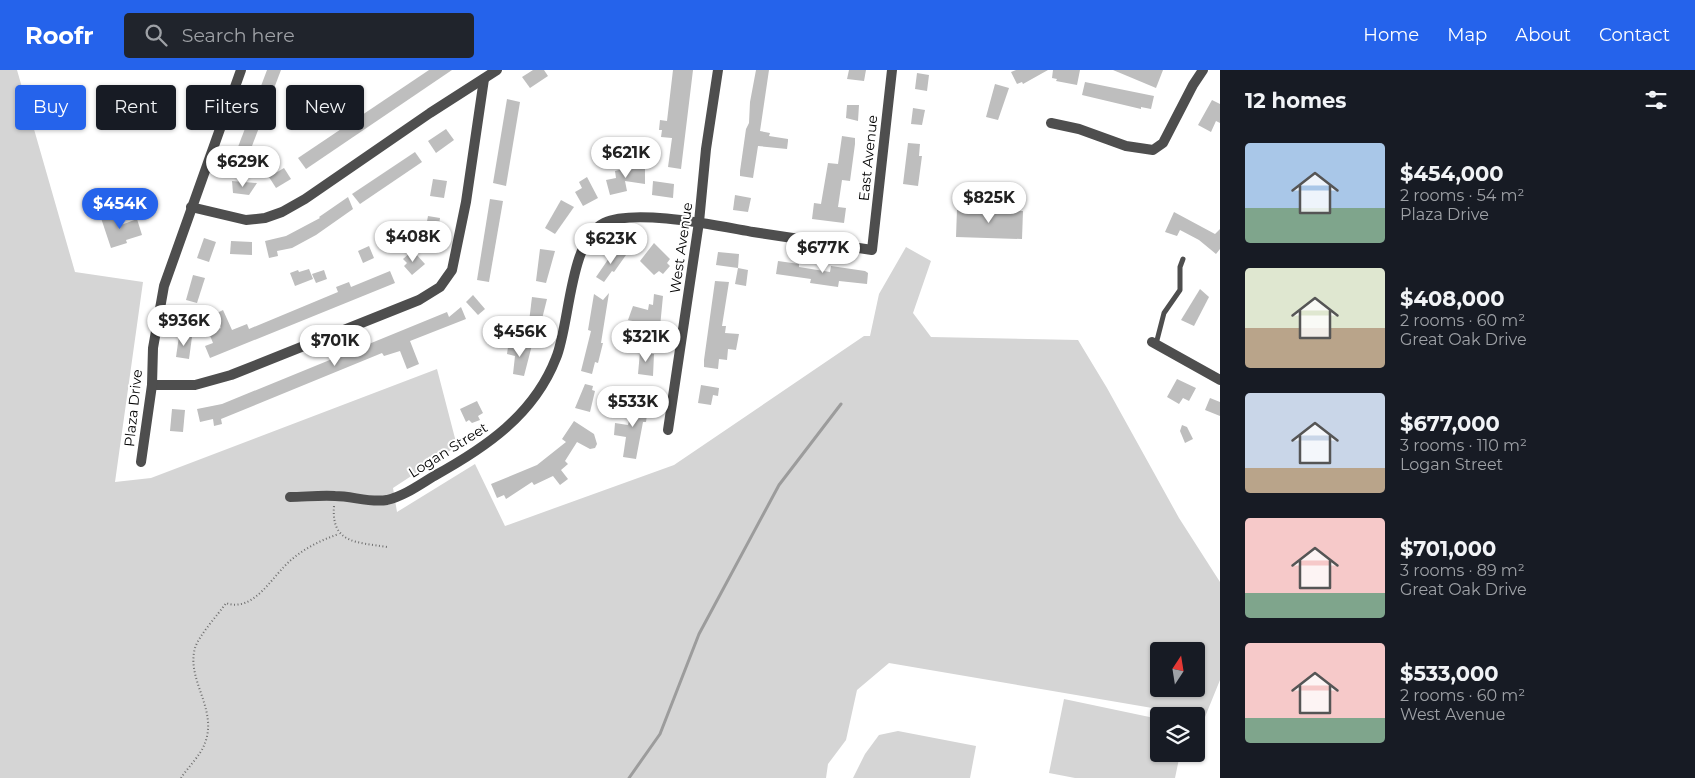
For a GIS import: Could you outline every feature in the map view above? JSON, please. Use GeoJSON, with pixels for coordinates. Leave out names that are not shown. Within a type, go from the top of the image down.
{"type":"FeatureCollection","features":[{"type":"Feature","properties":{"kind":"street","name":"Plaza Drive"},"geometry":{"type":"LineString","coordinates":[[141,462],[152,385],[153,348],[164,286],[241,70]]}},
{"type":"Feature","properties":{"kind":"street","name":"West Avenue"},"geometry":{"type":"LineString","coordinates":[[668,430],[699,222],[706,149],[718,70]]}},
{"type":"Feature","properties":{"kind":"street","name":"East Avenue"},"geometry":{"type":"LineString","coordinates":[[872,250],[892,70]]}},
{"type":"Feature","properties":{"kind":"street"},"geometry":{"type":"LineString","coordinates":[[1051,123],[1079,130],[1126,146],[1149,150],[1160,146],[1171,131],[1185,99],[1203,70]]}},
{"type":"Feature","properties":{"kind":"street"},"geometry":{"type":"LineString","coordinates":[[191,207],[242,220],[274,215],[306,199],[490,74]]}},
{"type":"Feature","properties":{"kind":"street"},"geometry":{"type":"LineString","coordinates":[[152,385],[174,387],[195,385],[231,375],[419,300],[440,286],[449,276],[454,262],[490,74]]}},
{"type":"Feature","properties":{"kind":"street","name":"Logan Street"},"geometry":{"type":"LineString","coordinates":[[290,498],[334,496],[375,501],[400,496],[498,437],[514,421],[546,381],[557,357],[577,261],[584,246],[598,226],[609,221],[629,217],[699,222],[872,250]]}},
{"type":"Feature","properties":{"kind":"street"},"geometry":{"type":"LineString","coordinates":[[1154,343],[1220,380]]}},
{"type":"Feature","properties":{"kind":"lane"},"geometry":{"type":"LineString","coordinates":[[1154,343],[1164,313],[1180,290],[1180,267],[1183,258]]}},
{"type":"Feature","properties":{"kind":"path"},"geometry":{"type":"LineString","coordinates":[[334,496],[333,517],[339,534],[350,540],[387,547]]}},
{"type":"Feature","properties":{"kind":"path"},"geometry":{"type":"LineString","coordinates":[[181,778],[206,743],[208,722],[206,704],[197,681],[194,661],[196,646],[226,603],[235,606],[244,604],[257,595],[292,559],[321,540],[339,534]]}},
{"type":"Feature","properties":{"kind":"shaded area"},"geometry":{"type":"Polygon","coordinates":[[[0,70],[17,70],[21,85],[15,85],[15,130],[34,130],[75,272],[143,282],[115,482],[151,478],[437,369],[457,446],[393,488],[397,512],[475,464],[505,526],[674,465],[864,336],[870,336],[879,294],[906,247],[931,261],[913,313],[931,337],[1078,340],[1107,388],[1179,518],[1220,582],[1220,680],[1205,717],[1205,707],[1150,708],[889,663],[857,690],[846,740],[828,764],[826,778],[0,778],[0,70]]]}},
{"type":"Feature","properties":{"kind":"shaded area"},"geometry":{"type":"Polygon","coordinates":[[[1064,699],[1150,717],[1150,762],[1178,762],[1175,778],[1075,778],[1049,773],[1064,699]]]}},
{"type":"Feature","properties":{"kind":"shaded area"},"geometry":{"type":"Polygon","coordinates":[[[898,731],[976,746],[970,778],[853,778],[865,754],[879,735],[898,731]]]}},
{"type":"Feature","properties":{"kind":"building"},"geometry":{"type":"Polygon","coordinates":[[[267,70],[281,70],[275,85],[261,85],[267,70]]]}},
{"type":"Feature","properties":{"kind":"building"},"geometry":{"type":"Polygon","coordinates":[[[429,70],[452,70],[364,130],[364,114],[429,70]]]}},
{"type":"Feature","properties":{"kind":"building"},"geometry":{"type":"Polygon","coordinates":[[[533,70],[544,70],[548,76],[530,88],[522,77],[533,70]]]}},
{"type":"Feature","properties":{"kind":"building"},"geometry":{"type":"Polygon","coordinates":[[[673,70],[693,70],[681,169],[668,167],[672,138],[661,137],[662,130],[659,130],[660,120],[667,121],[673,70]]]}},
{"type":"Feature","properties":{"kind":"building"},"geometry":{"type":"Polygon","coordinates":[[[756,70],[769,70],[760,131],[770,133],[769,136],[788,139],[788,141],[787,149],[758,146],[753,178],[740,176],[740,171],[756,70]]]}},
{"type":"Feature","properties":{"kind":"building"},"geometry":{"type":"Polygon","coordinates":[[[849,70],[866,70],[864,81],[847,79],[849,70]]]}},
{"type":"Feature","properties":{"kind":"building"},"geometry":{"type":"Polygon","coordinates":[[[1016,70],[1048,70],[1023,84],[1022,82],[1017,84],[1011,72],[1016,70]]]}},
{"type":"Feature","properties":{"kind":"building"},"geometry":{"type":"Polygon","coordinates":[[[1053,70],[1080,70],[1077,85],[1056,81],[1057,79],[1052,78],[1053,70]]]}},
{"type":"Feature","properties":{"kind":"building"},"geometry":{"type":"Polygon","coordinates":[[[1113,70],[1163,70],[1156,88],[1113,70]]]}},
{"type":"Feature","properties":{"kind":"building"},"geometry":{"type":"Polygon","coordinates":[[[917,73],[929,75],[927,91],[915,89],[917,73]]]}},
{"type":"Feature","properties":{"kind":"building"},"geometry":{"type":"Polygon","coordinates":[[[1085,82],[1154,96],[1151,109],[1141,107],[1141,109],[1082,95],[1085,82]]]}},
{"type":"Feature","properties":{"kind":"building"},"geometry":{"type":"Polygon","coordinates":[[[995,84],[1009,88],[998,120],[986,117],[995,84]]]}},
{"type":"Feature","properties":{"kind":"building"},"geometry":{"type":"Polygon","coordinates":[[[507,99],[520,102],[506,186],[493,183],[507,99]]]}},
{"type":"Feature","properties":{"kind":"building"},"geometry":{"type":"Polygon","coordinates":[[[1212,100],[1220,104],[1220,123],[1216,121],[1211,132],[1198,125],[1212,100]]]}},
{"type":"Feature","properties":{"kind":"building"},"geometry":{"type":"Polygon","coordinates":[[[847,105],[859,105],[858,121],[846,118],[847,105]]]}},
{"type":"Feature","properties":{"kind":"building"},"geometry":{"type":"Polygon","coordinates":[[[913,108],[925,110],[922,125],[911,124],[913,108]]]}},
{"type":"Feature","properties":{"kind":"building"},"geometry":{"type":"Polygon","coordinates":[[[446,129],[454,140],[436,153],[428,141],[446,129]]]}},
{"type":"Feature","properties":{"kind":"building"},"geometry":{"type":"Polygon","coordinates":[[[244,130],[258,130],[247,159],[235,155],[244,130]]]}},
{"type":"Feature","properties":{"kind":"building"},"geometry":{"type":"Polygon","coordinates":[[[340,130],[364,130],[306,169],[298,158],[340,130]]]}},
{"type":"Feature","properties":{"kind":"building"},"geometry":{"type":"Polygon","coordinates":[[[842,136],[855,138],[850,181],[842,180],[838,207],[846,208],[844,223],[812,219],[814,203],[821,204],[828,163],[838,164],[842,136]]]}},
{"type":"Feature","properties":{"kind":"building"},"geometry":{"type":"Polygon","coordinates":[[[908,143],[920,144],[919,156],[922,156],[918,186],[903,184],[908,143]]]}},
{"type":"Feature","properties":{"kind":"building"},"geometry":{"type":"Polygon","coordinates":[[[415,152],[422,162],[360,204],[352,194],[415,152]]]}},
{"type":"Feature","properties":{"kind":"building"},"geometry":{"type":"Polygon","coordinates":[[[631,167],[645,168],[645,184],[625,181],[627,191],[610,195],[606,180],[616,178],[615,171],[631,167]]]}},
{"type":"Feature","properties":{"kind":"building"},"geometry":{"type":"Polygon","coordinates":[[[284,168],[291,179],[276,188],[269,177],[284,168]]]}},
{"type":"Feature","properties":{"kind":"building"},"geometry":{"type":"Polygon","coordinates":[[[587,177],[598,198],[583,206],[575,192],[582,188],[579,182],[587,177]]]}},
{"type":"Feature","properties":{"kind":"building"},"geometry":{"type":"Polygon","coordinates":[[[433,179],[447,181],[444,198],[430,196],[433,179]]]}},
{"type":"Feature","properties":{"kind":"building"},"geometry":{"type":"Polygon","coordinates":[[[232,181],[257,183],[249,195],[233,193],[232,181]]]}},
{"type":"Feature","properties":{"kind":"building"},"geometry":{"type":"Polygon","coordinates":[[[653,181],[674,184],[673,198],[652,195],[653,181]]]}},
{"type":"Feature","properties":{"kind":"building"},"geometry":{"type":"Polygon","coordinates":[[[735,195],[751,198],[748,212],[733,210],[735,195]]]}},
{"type":"Feature","properties":{"kind":"building"},"geometry":{"type":"Polygon","coordinates":[[[348,197],[353,209],[316,235],[292,248],[277,251],[278,256],[269,258],[265,241],[286,236],[320,218],[348,197]]]}},
{"type":"Feature","properties":{"kind":"building"},"geometry":{"type":"Polygon","coordinates":[[[490,199],[503,201],[489,282],[477,280],[490,199]]]}},
{"type":"Feature","properties":{"kind":"building"},"geometry":{"type":"Polygon","coordinates":[[[561,200],[574,207],[555,234],[545,228],[561,200]]]}},
{"type":"Feature","properties":{"kind":"building"},"geometry":{"type":"Polygon","coordinates":[[[957,209],[1023,211],[1022,239],[956,237],[957,209]]]}},
{"type":"Feature","properties":{"kind":"building"},"geometry":{"type":"Polygon","coordinates":[[[1174,212],[1215,234],[1220,229],[1220,249],[1216,254],[1199,240],[1180,230],[1177,236],[1165,232],[1174,212]]]}},
{"type":"Feature","properties":{"kind":"building"},"geometry":{"type":"Polygon","coordinates":[[[117,213],[121,225],[137,219],[142,235],[126,240],[127,243],[111,248],[101,218],[117,213]]]}},
{"type":"Feature","properties":{"kind":"building"},"geometry":{"type":"Polygon","coordinates":[[[428,216],[440,218],[437,240],[424,238],[428,216]]]}},
{"type":"Feature","properties":{"kind":"building"},"geometry":{"type":"Polygon","coordinates":[[[204,238],[216,242],[209,262],[197,258],[204,238]]]}},
{"type":"Feature","properties":{"kind":"building"},"geometry":{"type":"Polygon","coordinates":[[[231,241],[252,242],[252,255],[230,254],[231,241]]]}},
{"type":"Feature","properties":{"kind":"building"},"geometry":{"type":"Polygon","coordinates":[[[654,243],[670,259],[667,263],[670,266],[663,274],[659,271],[654,275],[640,261],[654,243]]]}},
{"type":"Feature","properties":{"kind":"building"},"geometry":{"type":"Polygon","coordinates":[[[369,246],[374,258],[363,263],[358,251],[369,246]]]}},
{"type":"Feature","properties":{"kind":"building"},"geometry":{"type":"Polygon","coordinates":[[[616,248],[626,255],[604,282],[596,277],[616,248]]]}},
{"type":"Feature","properties":{"kind":"building"},"geometry":{"type":"Polygon","coordinates":[[[540,249],[555,251],[546,283],[536,281],[540,249]]]}},
{"type":"Feature","properties":{"kind":"building"},"geometry":{"type":"Polygon","coordinates":[[[411,252],[415,253],[425,264],[412,275],[404,266],[407,263],[403,259],[411,252]]]}},
{"type":"Feature","properties":{"kind":"building"},"geometry":{"type":"Polygon","coordinates":[[[718,252],[739,254],[738,268],[716,265],[718,252]]]}},
{"type":"Feature","properties":{"kind":"building"},"geometry":{"type":"Polygon","coordinates":[[[778,261],[799,264],[799,267],[830,272],[831,266],[865,271],[868,273],[867,284],[839,281],[838,287],[810,283],[811,279],[776,274],[778,261]]]}},
{"type":"Feature","properties":{"kind":"building"},"geometry":{"type":"Polygon","coordinates":[[[738,268],[748,270],[746,286],[735,284],[738,268]]]}},
{"type":"Feature","properties":{"kind":"building"},"geometry":{"type":"Polygon","coordinates":[[[309,269],[313,279],[295,286],[290,273],[309,269]]]}},
{"type":"Feature","properties":{"kind":"building"},"geometry":{"type":"Polygon","coordinates":[[[324,270],[327,279],[316,283],[312,274],[324,270]]]}},
{"type":"Feature","properties":{"kind":"building"},"geometry":{"type":"Polygon","coordinates":[[[390,271],[395,283],[210,358],[205,346],[213,343],[209,333],[221,328],[215,314],[223,310],[232,330],[247,324],[249,329],[338,292],[336,287],[349,282],[351,287],[390,271]]]}},
{"type":"Feature","properties":{"kind":"building"},"geometry":{"type":"Polygon","coordinates":[[[193,275],[205,278],[197,303],[186,300],[193,275]]]}},
{"type":"Feature","properties":{"kind":"building"},"geometry":{"type":"Polygon","coordinates":[[[715,281],[729,282],[722,326],[726,326],[725,333],[739,334],[736,350],[728,349],[727,360],[719,359],[718,369],[704,367],[715,281]]]}},
{"type":"Feature","properties":{"kind":"building"},"geometry":{"type":"Polygon","coordinates":[[[1200,289],[1209,297],[1194,326],[1181,320],[1200,289]]]}},
{"type":"Feature","properties":{"kind":"building"},"geometry":{"type":"Polygon","coordinates":[[[609,293],[601,343],[603,343],[598,363],[595,362],[592,374],[581,371],[591,331],[588,330],[594,294],[603,300],[609,293]]]}},
{"type":"Feature","properties":{"kind":"building"},"geometry":{"type":"Polygon","coordinates":[[[654,294],[663,296],[660,327],[628,320],[633,306],[648,310],[649,304],[653,305],[654,294]]]}},
{"type":"Feature","properties":{"kind":"building"},"geometry":{"type":"Polygon","coordinates":[[[473,295],[485,309],[478,315],[466,302],[473,295]]]}},
{"type":"Feature","properties":{"kind":"building"},"geometry":{"type":"Polygon","coordinates":[[[532,297],[547,299],[539,331],[528,330],[532,297]]]}},
{"type":"Feature","properties":{"kind":"building"},"geometry":{"type":"Polygon","coordinates":[[[461,307],[466,319],[410,341],[419,364],[407,369],[400,351],[384,356],[382,353],[221,419],[222,424],[214,426],[213,419],[200,422],[197,409],[222,404],[447,312],[449,317],[461,307]]]}},
{"type":"Feature","properties":{"kind":"building"},"geometry":{"type":"Polygon","coordinates":[[[179,336],[192,337],[189,359],[176,357],[179,336]]]}},
{"type":"Feature","properties":{"kind":"building"},"geometry":{"type":"Polygon","coordinates":[[[518,342],[532,345],[524,376],[513,374],[515,356],[507,354],[508,347],[516,348],[518,342]]]}},
{"type":"Feature","properties":{"kind":"building"},"geometry":{"type":"Polygon","coordinates":[[[645,348],[653,349],[653,376],[638,374],[640,352],[644,353],[645,348]]]}},
{"type":"Feature","properties":{"kind":"building"},"geometry":{"type":"Polygon","coordinates":[[[1177,379],[1196,388],[1189,401],[1183,398],[1179,404],[1167,397],[1177,379]]]}},
{"type":"Feature","properties":{"kind":"building"},"geometry":{"type":"Polygon","coordinates":[[[585,384],[593,386],[592,390],[595,391],[590,412],[575,408],[585,384]]]}},
{"type":"Feature","properties":{"kind":"building"},"geometry":{"type":"Polygon","coordinates":[[[701,385],[719,388],[718,396],[713,395],[711,405],[698,403],[701,385]]]}},
{"type":"Feature","properties":{"kind":"building"},"geometry":{"type":"Polygon","coordinates":[[[634,398],[649,401],[646,422],[643,422],[636,459],[623,457],[626,437],[614,435],[615,423],[628,425],[634,398]]]}},
{"type":"Feature","properties":{"kind":"building"},"geometry":{"type":"Polygon","coordinates":[[[1210,398],[1220,402],[1220,416],[1205,410],[1210,398]]]}},
{"type":"Feature","properties":{"kind":"building"},"geometry":{"type":"Polygon","coordinates":[[[477,401],[483,413],[478,416],[480,420],[472,423],[469,420],[466,422],[460,409],[477,401]]]}},
{"type":"Feature","properties":{"kind":"building"},"geometry":{"type":"Polygon","coordinates":[[[172,409],[185,410],[183,432],[170,431],[172,409]]]}},
{"type":"Feature","properties":{"kind":"building"},"geometry":{"type":"Polygon","coordinates":[[[574,421],[594,434],[597,444],[595,448],[590,449],[577,442],[565,461],[568,464],[561,470],[568,479],[560,485],[553,476],[534,485],[532,482],[506,499],[504,495],[497,498],[491,484],[537,465],[566,442],[562,439],[574,421]]]}},
{"type":"Feature","properties":{"kind":"building"},"geometry":{"type":"Polygon","coordinates":[[[1182,425],[1187,427],[1193,439],[1185,443],[1180,431],[1182,425]]]}},
{"type":"Feature","properties":{"kind":"waterway"},"geometry":{"type":"LineString","coordinates":[[629,778],[660,734],[699,634],[779,485],[841,404]]}}]}
